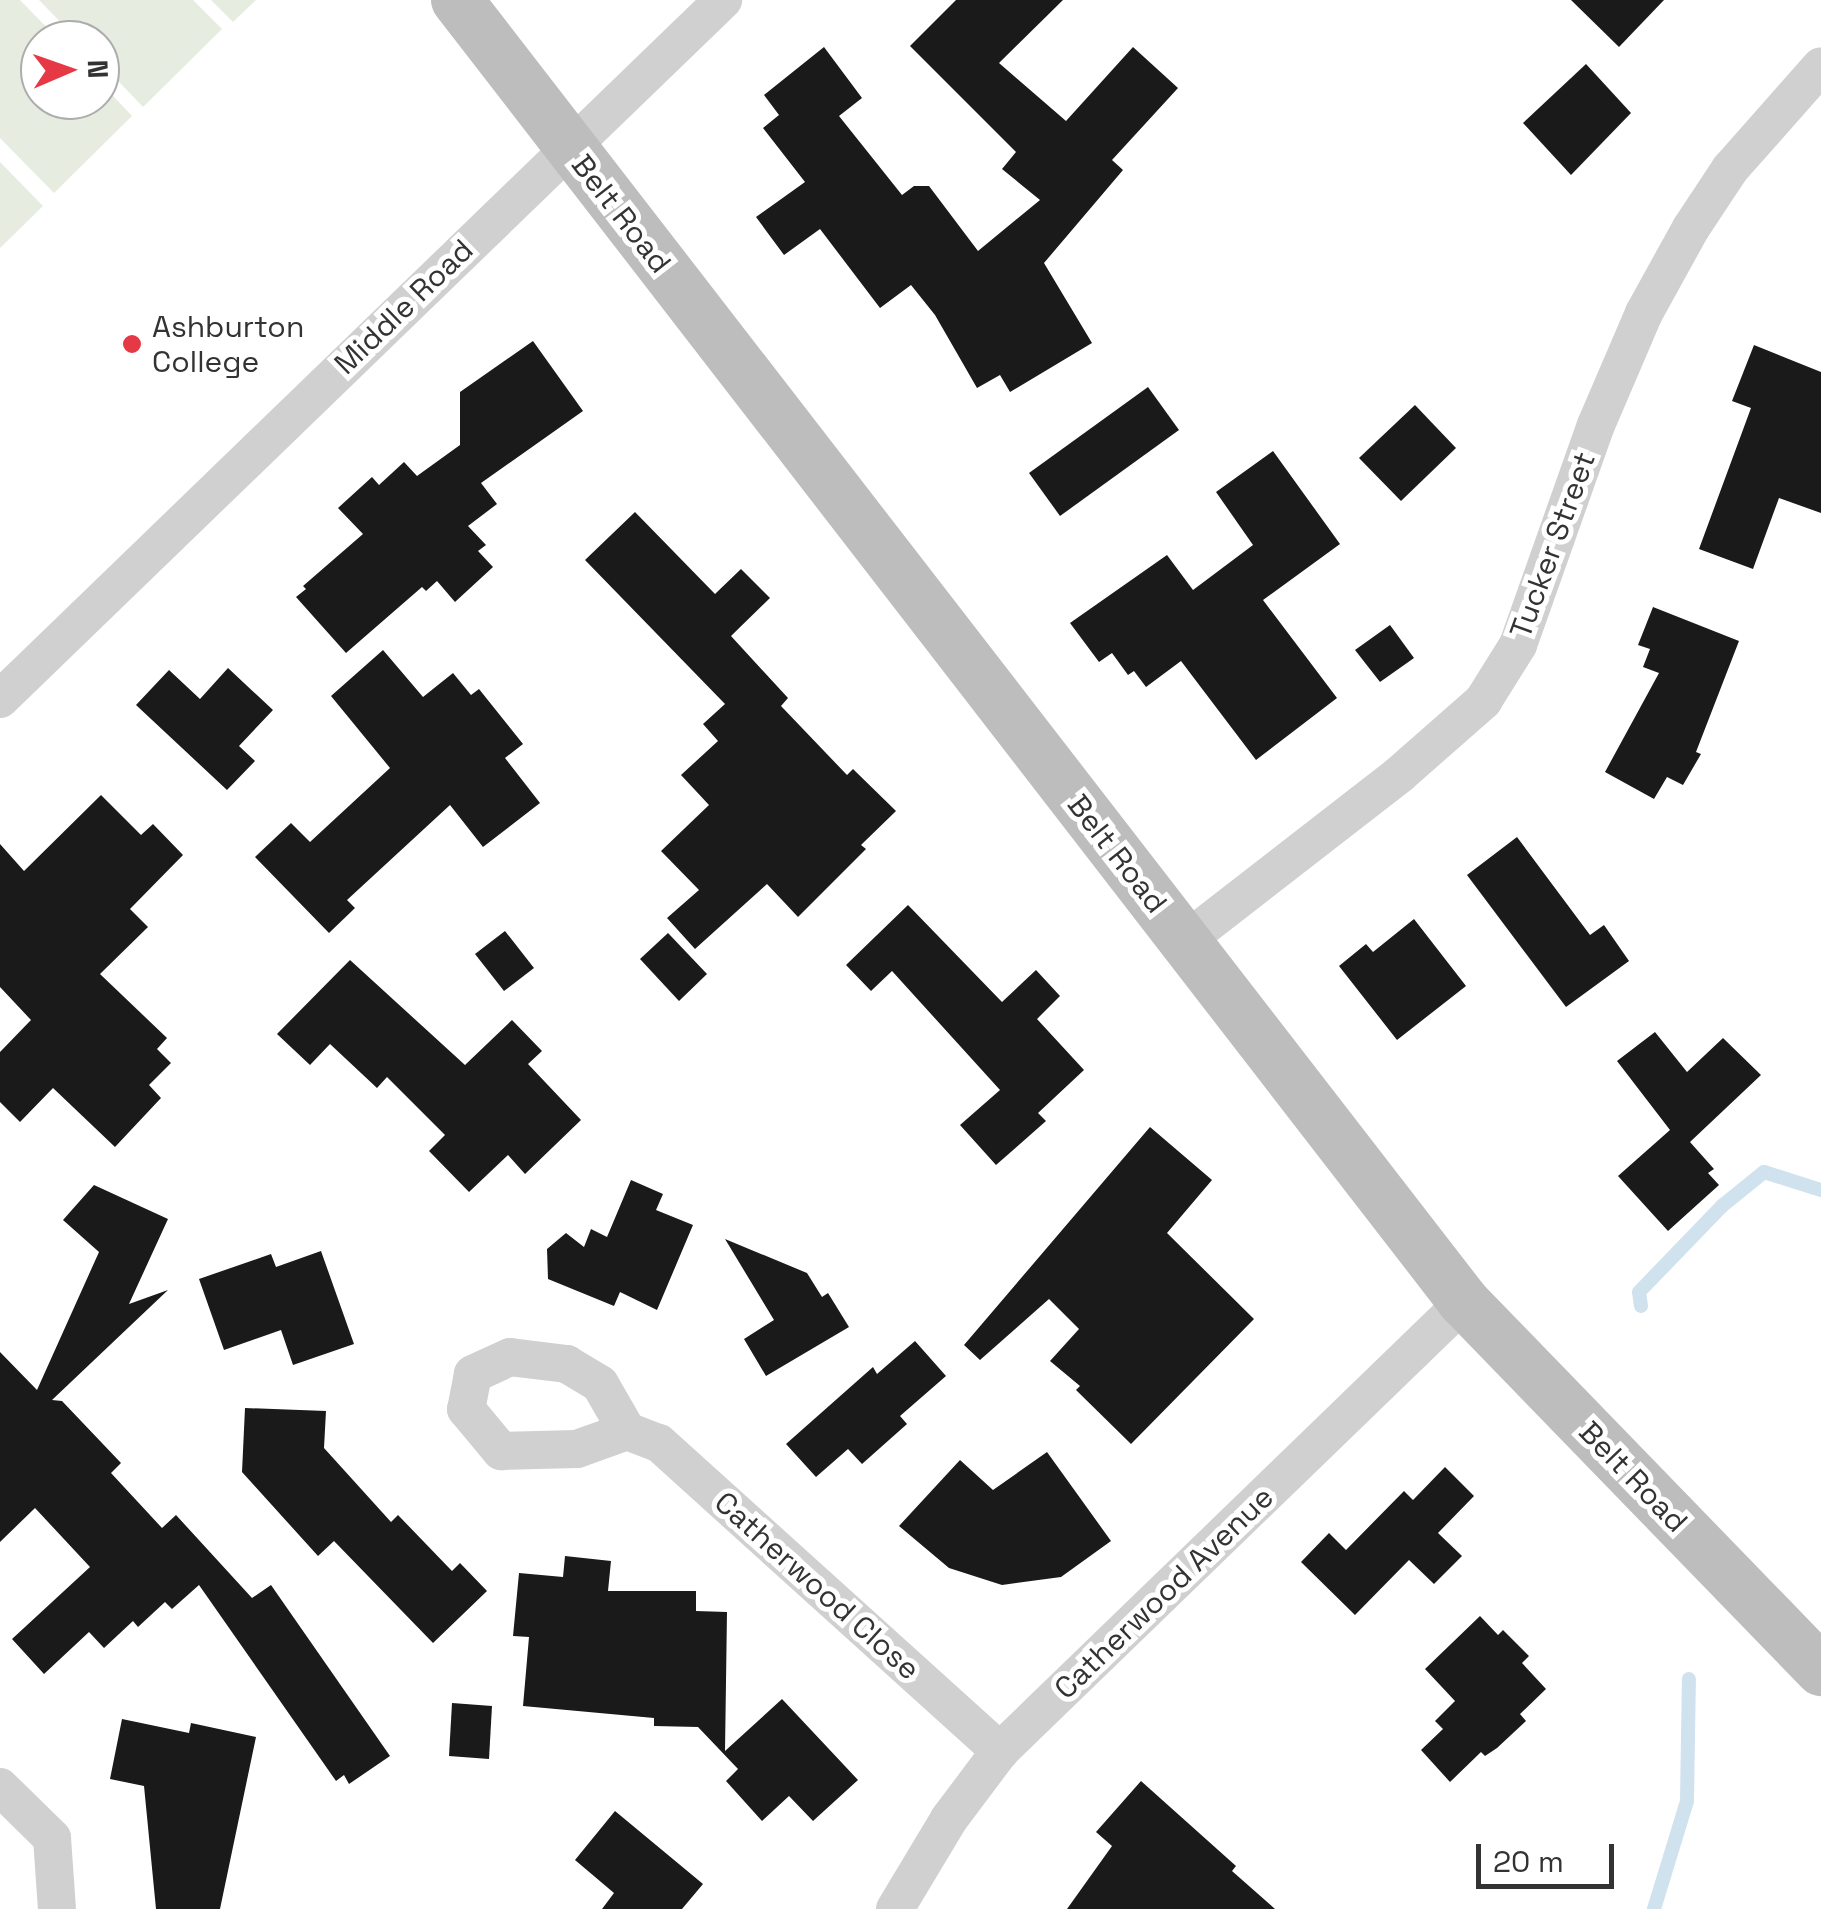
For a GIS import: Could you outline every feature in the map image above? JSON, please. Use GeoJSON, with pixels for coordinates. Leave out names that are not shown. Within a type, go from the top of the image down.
{"type":"FeatureCollection","features":[{"type":"Feature","properties":{"kind":"street","name":"Belt Road"},"geometry":{"type":"LineString","coordinates":[[456,0],[1464,1302],[1821,1670]]}},
{"type":"Feature","properties":{"kind":"street","name":"Middle Road"},"geometry":{"type":"LineString","coordinates":[[0,699],[723,0]]}},
{"type":"Feature","properties":{"kind":"street","name":"Tucker Street"},"geometry":{"type":"LineString","coordinates":[[1185,941],[1400,774],[1483,701],[1518,645],[1596,424],[1644,313],[1690,228],[1730,168],[1821,66]]}},
{"type":"Feature","properties":{"kind":"street","name":"Catherwood Avenue"},"geometry":{"type":"LineString","coordinates":[[895,1909],[949,1819],[1000,1751],[1464,1302]]}},
{"type":"Feature","properties":{"kind":"street","name":"Catherwood Close"},"geometry":{"type":"LineString","coordinates":[[627,1431],[659,1443],[1000,1751]]}},
{"type":"Feature","properties":{"kind":"street"},"geometry":{"type":"LineString","coordinates":[[0,1787],[52,1838],[56,1909]]}},
{"type":"Feature","properties":{"kind":"shaded area"},"geometry":{"type":"Polygon","coordinates":[[[0,0],[20,0],[40,20],[20,20],[20,120],[120,120],[120,103],[132,116],[54,193],[0,138],[0,0]]]}},
{"type":"Feature","properties":{"kind":"shaded area"},"geometry":{"type":"Polygon","coordinates":[[[39,0],[193,0],[222,29],[143,107],[120,83],[120,20],[58,20],[39,0]]]}},
{"type":"Feature","properties":{"kind":"shaded area"},"geometry":{"type":"Polygon","coordinates":[[[211,0],[256,0],[233,22],[211,0]]]}},
{"type":"Feature","properties":{"kind":"shaded area"},"geometry":{"type":"Polygon","coordinates":[[[0,162],[43,206],[0,248],[0,162]]]}},
{"type":"Feature","properties":{"kind":"building"},"geometry":{"type":"Polygon","coordinates":[[[956,0],[1063,0],[999,63],[1066,121],[1133,47],[1178,88],[1112,160],[1123,170],[1044,263],[1092,343],[1010,392],[1000,375],[977,388],[935,315],[911,285],[880,308],[820,229],[784,255],[756,217],[805,182],[763,128],[779,115],[764,95],[824,47],[862,98],[839,116],[902,195],[914,186],[929,186],[978,251],[1040,200],[1002,169],[1016,152],[910,46],[956,0]]]}},
{"type":"Feature","properties":{"kind":"building"},"geometry":{"type":"Polygon","coordinates":[[[1571,0],[1664,0],[1619,47],[1571,0]]]}},
{"type":"Feature","properties":{"kind":"building"},"geometry":{"type":"Polygon","coordinates":[[[1586,64],[1631,113],[1571,175],[1523,123],[1586,64]]]}},
{"type":"Feature","properties":{"kind":"building"},"geometry":{"type":"Polygon","coordinates":[[[533,341],[583,411],[481,483],[497,504],[468,526],[486,545],[478,551],[493,567],[455,602],[437,581],[426,591],[422,587],[346,653],[296,597],[306,589],[303,586],[363,534],[338,508],[372,477],[379,485],[404,462],[417,476],[460,445],[460,392],[533,341]]]}},
{"type":"Feature","properties":{"kind":"building"},"geometry":{"type":"Polygon","coordinates":[[[1754,345],[1821,372],[1821,513],[1779,498],[1753,569],[1699,549],[1751,408],[1732,401],[1754,345]]]}},
{"type":"Feature","properties":{"kind":"building"},"geometry":{"type":"Polygon","coordinates":[[[1148,387],[1179,430],[1060,516],[1029,473],[1148,387]]]}},
{"type":"Feature","properties":{"kind":"building"},"geometry":{"type":"Polygon","coordinates":[[[1415,405],[1456,448],[1401,501],[1359,458],[1415,405]]]}},
{"type":"Feature","properties":{"kind":"building"},"geometry":{"type":"Polygon","coordinates":[[[1273,451],[1340,544],[1263,600],[1337,698],[1256,760],[1181,661],[1146,687],[1134,671],[1128,675],[1112,653],[1099,662],[1070,623],[1167,555],[1193,590],[1253,545],[1216,492],[1273,451]]]}},
{"type":"Feature","properties":{"kind":"building"},"geometry":{"type":"Polygon","coordinates":[[[635,512],[715,594],[741,569],[770,598],[731,636],[788,698],[781,706],[847,775],[853,769],[896,811],[861,845],[866,849],[798,917],[767,884],[695,949],[667,918],[699,890],[661,851],[709,805],[681,775],[718,741],[703,724],[725,704],[585,560],[635,512]]]}},
{"type":"Feature","properties":{"kind":"building"},"geometry":{"type":"Polygon","coordinates":[[[1653,607],[1739,641],[1696,752],[1701,754],[1683,785],[1667,777],[1654,799],[1605,772],[1659,673],[1643,667],[1650,649],[1638,645],[1653,607]]]}},
{"type":"Feature","properties":{"kind":"building"},"geometry":{"type":"Polygon","coordinates":[[[1390,625],[1414,658],[1380,682],[1355,650],[1390,625]]]}},
{"type":"Feature","properties":{"kind":"building"},"geometry":{"type":"Polygon","coordinates":[[[383,650],[423,697],[453,673],[471,695],[479,689],[523,744],[505,758],[540,803],[483,847],[450,805],[347,900],[355,908],[329,933],[255,857],[291,823],[310,842],[390,768],[331,696],[383,650]]]}},
{"type":"Feature","properties":{"kind":"building"},"geometry":{"type":"Polygon","coordinates":[[[228,668],[273,710],[239,746],[255,761],[227,790],[136,705],[169,670],[200,699],[228,668]]]}},
{"type":"Feature","properties":{"kind":"building"},"geometry":{"type":"Polygon","coordinates":[[[101,795],[141,835],[153,824],[183,855],[130,909],[148,927],[100,974],[167,1038],[157,1049],[171,1063],[149,1085],[161,1098],[115,1147],[53,1088],[20,1122],[0,1102],[0,1052],[31,1020],[0,987],[0,844],[24,871],[101,795]]]}},
{"type":"Feature","properties":{"kind":"building"},"geometry":{"type":"Polygon","coordinates":[[[1517,837],[1590,935],[1604,925],[1629,961],[1566,1007],[1467,875],[1517,837]]]}},
{"type":"Feature","properties":{"kind":"building"},"geometry":{"type":"Polygon","coordinates":[[[908,905],[1002,1002],[1036,970],[1060,996],[1037,1019],[1084,1070],[1038,1113],[1046,1121],[996,1165],[960,1125],[1000,1090],[892,971],[871,991],[846,965],[908,905]]]}},
{"type":"Feature","properties":{"kind":"building"},"geometry":{"type":"Polygon","coordinates":[[[1414,919],[1466,986],[1397,1040],[1339,966],[1366,944],[1373,952],[1414,919]]]}},
{"type":"Feature","properties":{"kind":"building"},"geometry":{"type":"Polygon","coordinates":[[[505,931],[534,968],[504,991],[475,954],[505,931]]]}},
{"type":"Feature","properties":{"kind":"building"},"geometry":{"type":"Polygon","coordinates":[[[668,933],[707,974],[679,1001],[640,959],[668,933]]]}},
{"type":"Feature","properties":{"kind":"building"},"geometry":{"type":"Polygon","coordinates":[[[350,960],[465,1065],[512,1020],[542,1051],[528,1064],[581,1120],[525,1174],[508,1155],[469,1192],[429,1151],[445,1135],[387,1077],[377,1088],[330,1044],[310,1065],[277,1034],[350,960]]]}},
{"type":"Feature","properties":{"kind":"building"},"geometry":{"type":"Polygon","coordinates":[[[1655,1032],[1687,1072],[1723,1038],[1761,1075],[1690,1142],[1714,1169],[1708,1173],[1719,1185],[1668,1231],[1618,1176],[1670,1130],[1617,1061],[1655,1032]]]}},
{"type":"Feature","properties":{"kind":"building"},"geometry":{"type":"Polygon","coordinates":[[[1150,1127],[1212,1180],[1167,1233],[1254,1319],[1131,1444],[1076,1390],[1080,1386],[1050,1361],[1079,1329],[1049,1299],[980,1360],[964,1345],[1150,1127]]]}},
{"type":"Feature","properties":{"kind":"building"},"geometry":{"type":"Polygon","coordinates":[[[631,1180],[663,1194],[656,1210],[693,1225],[657,1310],[620,1292],[614,1306],[548,1279],[547,1249],[566,1233],[584,1247],[591,1229],[607,1237],[631,1180]]]}},
{"type":"Feature","properties":{"kind":"building"},"geometry":{"type":"Polygon","coordinates":[[[94,1185],[168,1219],[129,1304],[168,1290],[52,1400],[62,1401],[121,1463],[111,1473],[162,1528],[176,1515],[252,1598],[271,1585],[390,1756],[349,1784],[344,1775],[336,1781],[199,1585],[172,1609],[165,1602],[138,1627],[133,1621],[104,1648],[89,1632],[44,1674],[12,1639],[90,1567],[35,1508],[0,1542],[0,1352],[37,1390],[99,1252],[63,1220],[94,1185]]]}},
{"type":"Feature","properties":{"kind":"building"},"geometry":{"type":"Polygon","coordinates":[[[725,1239],[807,1273],[822,1297],[828,1293],[849,1327],[766,1376],[744,1339],[774,1320],[725,1239]]]}},
{"type":"Feature","properties":{"kind":"building"},"geometry":{"type":"Polygon","coordinates":[[[321,1251],[354,1344],[293,1365],[281,1330],[224,1350],[199,1279],[271,1254],[276,1267],[321,1251]]]}},
{"type":"Feature","properties":{"kind":"building"},"geometry":{"type":"Polygon","coordinates":[[[915,1341],[946,1376],[900,1416],[907,1424],[862,1464],[848,1449],[816,1477],[786,1444],[873,1367],[877,1374],[915,1341]]]}},
{"type":"Feature","properties":{"kind":"building"},"geometry":{"type":"Polygon","coordinates":[[[245,1408],[326,1411],[324,1448],[391,1522],[398,1515],[452,1571],[460,1563],[487,1591],[433,1643],[334,1541],[318,1556],[242,1472],[245,1408]]]}},
{"type":"Feature","properties":{"kind":"building"},"geometry":{"type":"Polygon","coordinates":[[[1047,1452],[1111,1541],[1061,1577],[1002,1585],[949,1568],[899,1526],[960,1460],[993,1490],[1047,1452]]]}},
{"type":"Feature","properties":{"kind":"building"},"geometry":{"type":"Polygon","coordinates":[[[1445,1467],[1474,1496],[1438,1533],[1462,1556],[1434,1584],[1409,1560],[1355,1615],[1301,1562],[1329,1533],[1346,1550],[1404,1491],[1413,1500],[1445,1467]]]}},
{"type":"Feature","properties":{"kind":"building"},"geometry":{"type":"Polygon","coordinates":[[[565,1556],[611,1561],[608,1591],[696,1591],[696,1611],[727,1612],[725,1751],[782,1699],[858,1780],[813,1821],[789,1796],[762,1821],[726,1781],[738,1769],[698,1727],[654,1726],[654,1718],[523,1706],[529,1637],[513,1636],[519,1573],[563,1577],[565,1556]]]}},
{"type":"Feature","properties":{"kind":"building"},"geometry":{"type":"Polygon","coordinates":[[[1480,1616],[1498,1635],[1503,1630],[1529,1656],[1522,1663],[1546,1689],[1520,1714],[1526,1721],[1497,1748],[1485,1756],[1481,1752],[1450,1782],[1421,1750],[1443,1729],[1435,1721],[1455,1701],[1425,1669],[1480,1616]]]}},
{"type":"Feature","properties":{"kind":"building"},"geometry":{"type":"Polygon","coordinates":[[[452,1703],[492,1706],[489,1759],[449,1756],[452,1703]]]}},
{"type":"Feature","properties":{"kind":"building"},"geometry":{"type":"Polygon","coordinates":[[[122,1719],[189,1733],[191,1723],[256,1737],[220,1909],[156,1909],[144,1786],[110,1779],[122,1719]]]}},
{"type":"Feature","properties":{"kind":"building"},"geometry":{"type":"Polygon","coordinates":[[[1141,1781],[1236,1866],[1232,1871],[1275,1909],[1067,1909],[1112,1846],[1096,1832],[1141,1781]]]}},
{"type":"Feature","properties":{"kind":"building"},"geometry":{"type":"Polygon","coordinates":[[[615,1811],[703,1884],[682,1909],[602,1909],[614,1893],[575,1860],[615,1811]]]}},
{"type":"Feature","properties":{"kind":"waterway"},"geometry":{"type":"LineString","coordinates":[[1641,1306],[1639,1292],[1722,1206],[1764,1172],[1821,1190]]}},
{"type":"Feature","properties":{"kind":"waterway"},"geometry":{"type":"LineString","coordinates":[[1654,1909],[1687,1801],[1689,1679]]}},
{"type":"Feature","properties":{"kind":"place","name":"Ashburton College"},"geometry":{"type":"Point","coordinates":[132,344]}}]}
